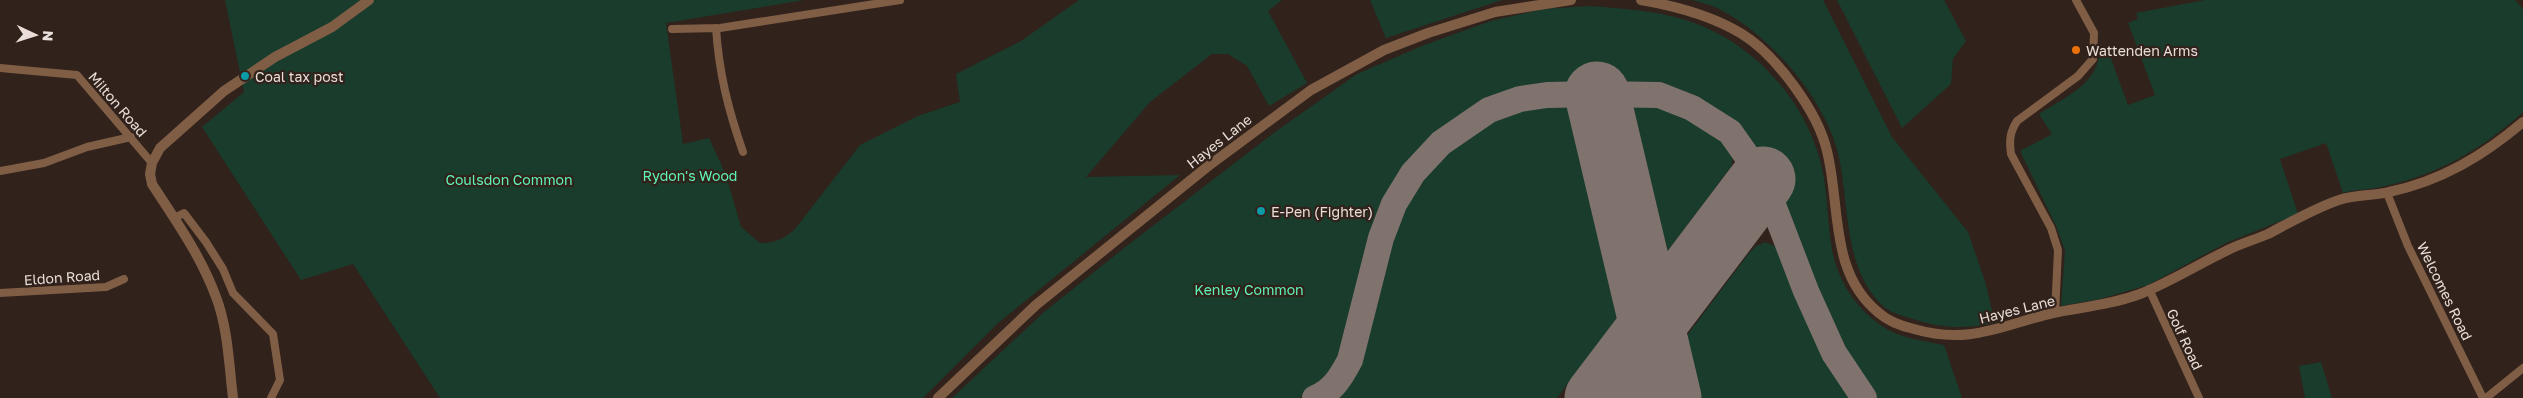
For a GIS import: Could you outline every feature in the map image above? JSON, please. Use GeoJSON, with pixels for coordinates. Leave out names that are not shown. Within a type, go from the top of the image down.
{"type":"FeatureCollection","features":[{"type":"Feature","properties":{"kind":"street"},"geometry":{"type":"LineString","coordinates":[[233,398],[225,333],[217,298],[201,261],[152,184],[150,174],[152,163],[160,148],[224,90],[275,57],[332,27],[369,0]]}},
{"type":"Feature","properties":{"kind":"street"},"geometry":{"type":"LineString","coordinates":[[672,30],[716,28],[900,0]]}},
{"type":"Feature","properties":{"kind":"street","name":"Hayes Lane"},"geometry":{"type":"LineString","coordinates":[[938,398],[1000,337],[1044,299],[1207,167],[1311,90],[1384,50],[1428,33],[1496,12],[1571,0]]}},
{"type":"Feature","properties":{"kind":"street","name":"Hayes Lane"},"geometry":{"type":"LineString","coordinates":[[1641,0],[1675,6],[1743,35],[1770,59],[1793,85],[1813,117],[1827,150],[1838,232],[1847,271],[1864,300],[1880,315],[1894,324],[1929,334],[1965,336],[2001,329],[2055,313],[2100,306],[2149,290],[2228,249],[2263,236],[2338,200],[2362,194],[2387,193],[2429,180],[2492,149],[2523,122]]}},
{"type":"Feature","properties":{"kind":"street"},"geometry":{"type":"LineString","coordinates":[[2055,313],[2058,250],[2051,228],[2011,154],[2009,142],[2011,130],[2018,121],[2078,76],[2093,60],[2094,32],[2076,0]]}},
{"type":"Feature","properties":{"kind":"street"},"geometry":{"type":"LineString","coordinates":[[716,28],[719,66],[728,110],[743,152]]}},
{"type":"Feature","properties":{"kind":"street","name":"Milton Road"},"geometry":{"type":"LineString","coordinates":[[0,68],[77,75],[152,163]]}},
{"type":"Feature","properties":{"kind":"street"},"geometry":{"type":"LineString","coordinates":[[0,172],[44,163],[87,147],[131,138]]}},
{"type":"Feature","properties":{"kind":"street","name":"Welcomes Road"},"geometry":{"type":"LineString","coordinates":[[2387,193],[2408,246],[2484,398],[2523,368]]}},
{"type":"Feature","properties":{"kind":"street"},"geometry":{"type":"LineString","coordinates":[[174,218],[184,213],[206,242],[234,292],[273,334],[280,380],[271,398]]}},
{"type":"Feature","properties":{"kind":"street","name":"Eldon Road"},"geometry":{"type":"LineString","coordinates":[[0,293],[106,287],[124,279]]}},
{"type":"Feature","properties":{"kind":"street","name":"Golf Road"},"geometry":{"type":"LineString","coordinates":[[2149,290],[2199,398]]}},
{"type":"Feature","properties":{"kind":"green space","name":"Coulsdon Common"},"geometry":{"type":"Polygon","coordinates":[[[225,0],[804,0],[666,23],[683,144],[709,138],[726,175],[741,227],[760,243],[779,240],[795,229],[860,145],[918,116],[960,102],[956,74],[1021,41],[1079,0],[1282,0],[1268,11],[1307,83],[1269,106],[1247,66],[1228,54],[1212,54],[1150,102],[1086,177],[1180,175],[997,324],[923,398],[440,398],[353,264],[301,280],[202,127],[244,92],[225,0]]]}},
{"type":"Feature","properties":{"kind":"green space"},"geometry":{"type":"Polygon","coordinates":[[[1370,0],[1502,0],[1386,38],[1370,0]]]}},
{"type":"Feature","properties":{"kind":"green space"},"geometry":{"type":"Polygon","coordinates":[[[1692,0],[1823,0],[1892,137],[1968,232],[1985,281],[1995,323],[1963,327],[1942,326],[1903,316],[1883,306],[1870,291],[1860,273],[1850,234],[1838,153],[1821,111],[1808,90],[1776,52],[1740,21],[1711,5],[1692,0]]]}},
{"type":"Feature","properties":{"kind":"green space"},"geometry":{"type":"Polygon","coordinates":[[[1837,0],[1944,0],[1966,41],[1953,59],[1951,84],[1902,128],[1837,0]]]}},
{"type":"Feature","properties":{"kind":"green space"},"geometry":{"type":"Polygon","coordinates":[[[2205,0],[2515,0],[2523,9],[2523,112],[2492,137],[2459,158],[2423,175],[2380,187],[2343,193],[2326,143],[2280,159],[2298,214],[2226,243],[2148,285],[2100,299],[2061,306],[2065,251],[2056,226],[2020,151],[2052,134],[2039,114],[2084,84],[2091,76],[2099,56],[2109,53],[2128,105],[2155,95],[2128,23],[2138,19],[2136,13],[2205,0]]]}},
{"type":"Feature","properties":{"kind":"green space","name":"Kenley Common"},"geometry":{"type":"Polygon","coordinates":[[[1590,6],[1661,14],[1689,21],[1722,36],[1742,48],[1760,63],[1790,98],[1803,117],[1813,138],[1823,171],[1835,264],[1847,290],[1865,312],[1887,329],[1905,337],[1944,345],[1962,398],[1872,398],[1836,344],[1794,227],[1775,187],[1751,149],[1731,126],[1700,106],[1666,90],[1640,87],[1587,87],[1541,89],[1519,93],[1494,101],[1470,114],[1428,147],[1396,190],[1383,214],[1366,267],[1344,356],[1331,377],[1308,394],[1299,398],[952,398],[1044,312],[1124,248],[1275,132],[1357,74],[1424,45],[1491,21],[1544,9],[1590,6]]]}},
{"type":"Feature","properties":{"kind":"green space"},"geometry":{"type":"Polygon","coordinates":[[[1565,103],[1656,103],[1701,122],[1729,144],[1733,157],[1731,167],[1557,398],[1335,398],[1360,362],[1388,244],[1397,217],[1416,181],[1440,155],[1473,128],[1508,111],[1565,103]]]}},
{"type":"Feature","properties":{"kind":"green space"},"geometry":{"type":"Polygon","coordinates":[[[1765,242],[1782,249],[1789,259],[1825,358],[1852,398],[1640,398],[1749,253],[1756,246],[1765,242]]]}},
{"type":"Feature","properties":{"kind":"green space"},"geometry":{"type":"Polygon","coordinates":[[[2321,362],[2332,398],[2305,398],[2299,366],[2321,362]]]}},
{"type":"Feature","properties":{"kind":"taxiway"},"geometry":{"type":"LineString","coordinates":[[1315,398],[1332,387],[1340,378],[1350,360],[1381,238],[1394,204],[1413,173],[1441,143],[1489,110],[1520,99],[1547,95],[1597,94],[1659,95],[1692,108],[1730,132],[1763,179],[1806,291],[1834,353],[1864,398]]}},
{"type":"Feature","properties":{"kind":"runway"},"geometry":{"type":"LineString","coordinates":[[1597,94],[1669,398]]}},
{"type":"Feature","properties":{"kind":"runway"},"geometry":{"type":"LineString","coordinates":[[1597,398],[1763,179]]}},
{"type":"Feature","properties":{"kind":"place","name":"Wattenden Arms"},"geometry":{"type":"Point","coordinates":[2076,50]}},
{"type":"Feature","properties":{"kind":"place","name":"Coal tax post"},"geometry":{"type":"Point","coordinates":[245,76]}},
{"type":"Feature","properties":{"kind":"place","name":"E-Pen (Fighter)"},"geometry":{"type":"Point","coordinates":[1261,211]}},
{"type":"Feature","properties":{"kind":"park label","name":"Rydon's Wood"},"geometry":{"type":"Point","coordinates":[690,175]}}]}
